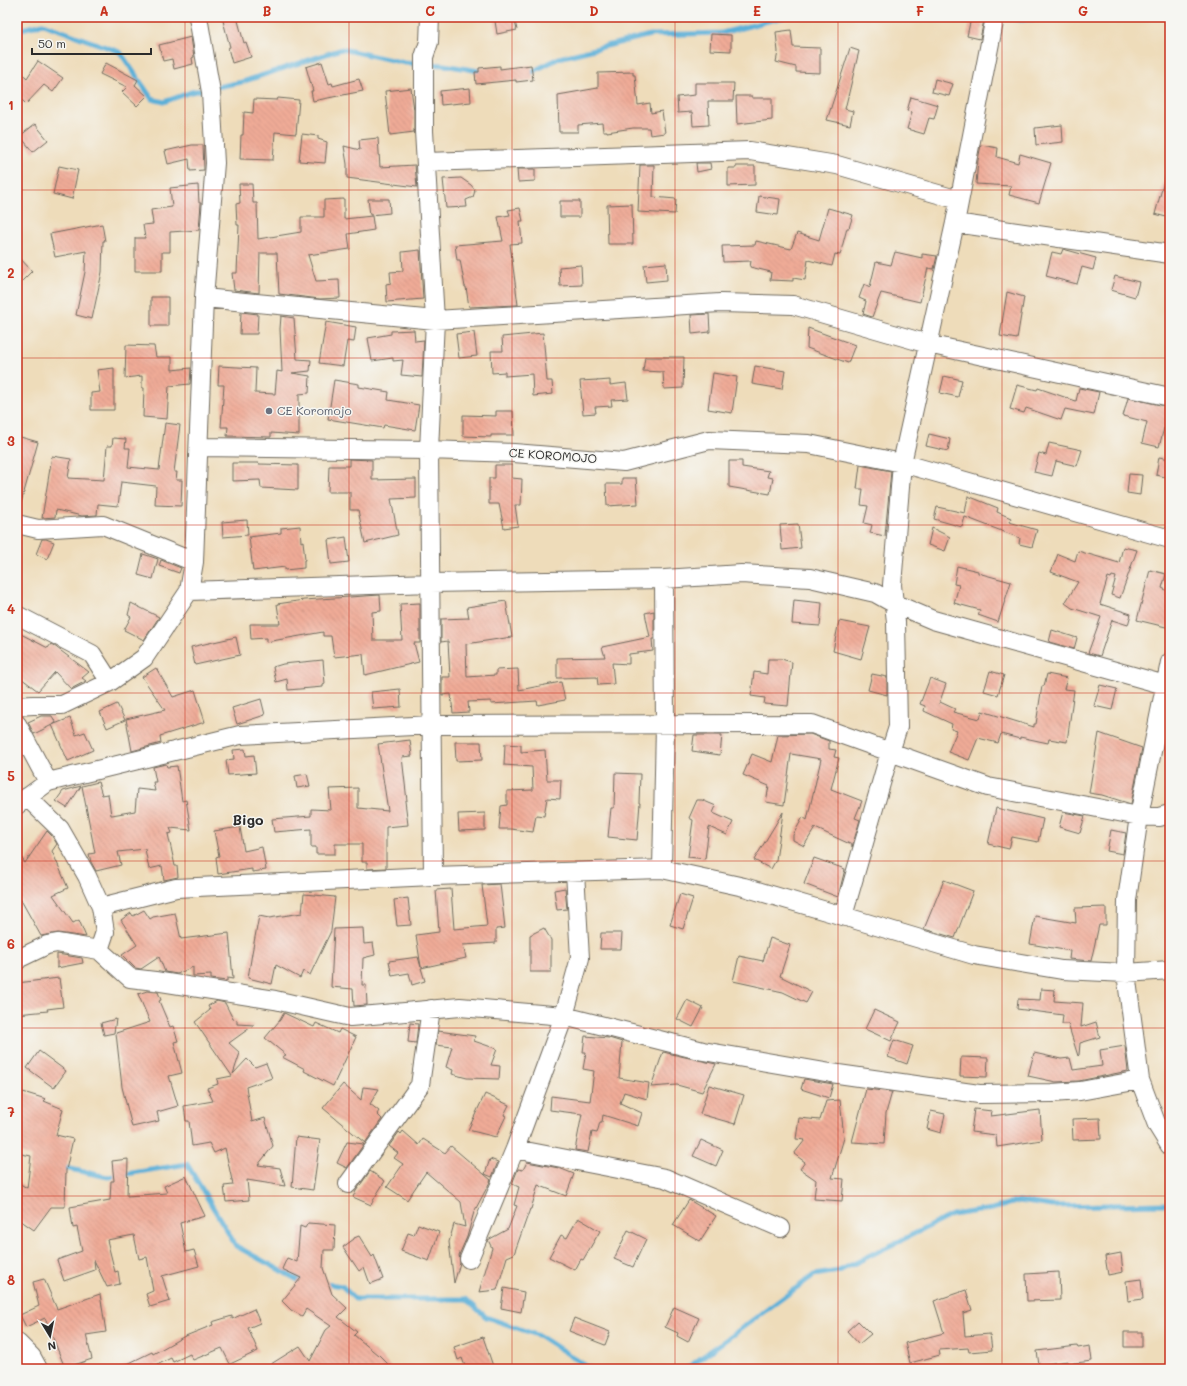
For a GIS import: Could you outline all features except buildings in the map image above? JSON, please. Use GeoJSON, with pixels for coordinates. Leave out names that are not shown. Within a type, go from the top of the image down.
{"type":"FeatureCollection","features":[{"type":"Feature","properties":{"kind":"street"},"geometry":{"type":"LineString","coordinates":[[17,706],[33,704],[62,705],[110,682],[144,658],[189,591],[194,562],[204,298],[215,163],[210,88],[198,17]]}},
{"type":"Feature","properties":{"kind":"street"},"geometry":{"type":"LineString","coordinates":[[430,17],[429,42],[424,65],[424,131],[435,320],[429,450],[433,876]]}},
{"type":"Feature","properties":{"kind":"street"},"geometry":{"type":"LineString","coordinates":[[843,916],[898,727],[896,622],[892,585],[902,463],[955,223],[995,17]]}},
{"type":"Feature","properties":{"kind":"street"},"geometry":{"type":"LineString","coordinates":[[426,162],[750,151],[837,165],[959,200]]}},
{"type":"Feature","properties":{"kind":"street"},"geometry":{"type":"LineString","coordinates":[[955,223],[1170,254]]}},
{"type":"Feature","properties":{"kind":"street"},"geometry":{"type":"LineString","coordinates":[[204,298],[435,320],[720,303],[793,305],[928,344],[1170,397]]}},
{"type":"Feature","properties":{"kind":"street","name":"CE KOROMOJO"},"geometry":{"type":"LineString","coordinates":[[199,447],[429,450],[514,453],[624,462],[709,440],[809,444],[902,463],[1170,539]]}},
{"type":"Feature","properties":{"kind":"street"},"geometry":{"type":"LineString","coordinates":[[17,524],[38,530],[103,525],[194,562]]}},
{"type":"Feature","properties":{"kind":"street"},"geometry":{"type":"LineString","coordinates":[[189,591],[431,583],[664,579],[740,574],[810,578],[875,593],[933,620],[1165,685]]}},
{"type":"Feature","properties":{"kind":"street"},"geometry":{"type":"LineString","coordinates":[[662,869],[665,725],[664,579]]}},
{"type":"Feature","properties":{"kind":"street"},"geometry":{"type":"LineString","coordinates":[[17,615],[92,654],[110,682]]}},
{"type":"Feature","properties":{"kind":"street"},"geometry":{"type":"LineString","coordinates":[[1170,662],[1139,816],[1127,900],[1126,973],[1140,1080],[1157,1126],[1170,1146]]}},
{"type":"Feature","properties":{"kind":"street"},"geometry":{"type":"LineString","coordinates":[[17,724],[48,782]]}},
{"type":"Feature","properties":{"kind":"street"},"geometry":{"type":"LineString","coordinates":[[99,950],[105,932],[101,907],[87,876],[60,829],[22,801],[48,782],[240,735],[432,724],[812,724],[988,787],[1139,816],[1159,817],[1170,814]]}},
{"type":"Feature","properties":{"kind":"street"},"geometry":{"type":"LineString","coordinates":[[101,907],[176,888],[433,876],[662,869],[744,888],[974,955],[1062,970],[1126,973],[1170,970]]}},
{"type":"Feature","properties":{"kind":"street"},"geometry":{"type":"LineString","coordinates":[[469,1259],[515,1149],[564,1016],[580,958],[575,872]]}},
{"type":"Feature","properties":{"kind":"street"},"geometry":{"type":"LineString","coordinates":[[17,961],[46,945],[57,943],[99,950],[130,978],[275,1000],[350,1017],[460,1007],[564,1016],[703,1051],[831,1073],[979,1094],[1080,1091],[1140,1080]]}},
{"type":"Feature","properties":{"kind":"street"},"geometry":{"type":"LineString","coordinates":[[348,1184],[420,1085],[432,1009]]}},
{"type":"Feature","properties":{"kind":"street"},"geometry":{"type":"LineString","coordinates":[[515,1149],[665,1178],[781,1228]]}},
{"type":"Feature","properties":{"kind":"street"},"geometry":{"type":"LineString","coordinates":[[17,1345],[30,1358],[36,1369]]}},
{"type":"Feature","properties":{"kind":"waterway"},"geometry":{"type":"LineString","coordinates":[[526,73],[530,73],[559,58],[650,35],[722,33],[784,17]]}},
{"type":"Feature","properties":{"kind":"waterway"},"geometry":{"type":"LineString","coordinates":[[1005,17],[1021,20],[1055,17]]}},
{"type":"Feature","properties":{"kind":"waterway"},"geometry":{"type":"LineString","coordinates":[[17,30],[43,24],[120,52],[152,99],[164,102],[191,92],[242,82],[342,49],[405,63],[444,65],[485,72]]}},
{"type":"Feature","properties":{"kind":"waterway"},"geometry":{"type":"LineString","coordinates":[[60,1167],[108,1177],[187,1164],[236,1246],[298,1280],[304,1281]]}},
{"type":"Feature","properties":{"kind":"waterway"},"geometry":{"type":"LineString","coordinates":[[686,1369],[814,1275],[839,1271],[952,1215],[992,1209],[1019,1201],[1052,1206],[1170,1204]]}},
{"type":"Feature","properties":{"kind":"waterway"},"geometry":{"type":"LineString","coordinates":[[322,1283],[342,1286],[355,1299],[466,1299],[486,1317],[540,1336],[591,1369]]}},
{"type":"Feature","properties":{"kind":"place","name":"CE Koromojo"},"geometry":{"type":"Point","coordinates":[269,411]}},
{"type":"Feature","properties":{"kind":"district","name":"Bigo"},"geometry":{"type":"Point","coordinates":[248,820]}}]}
